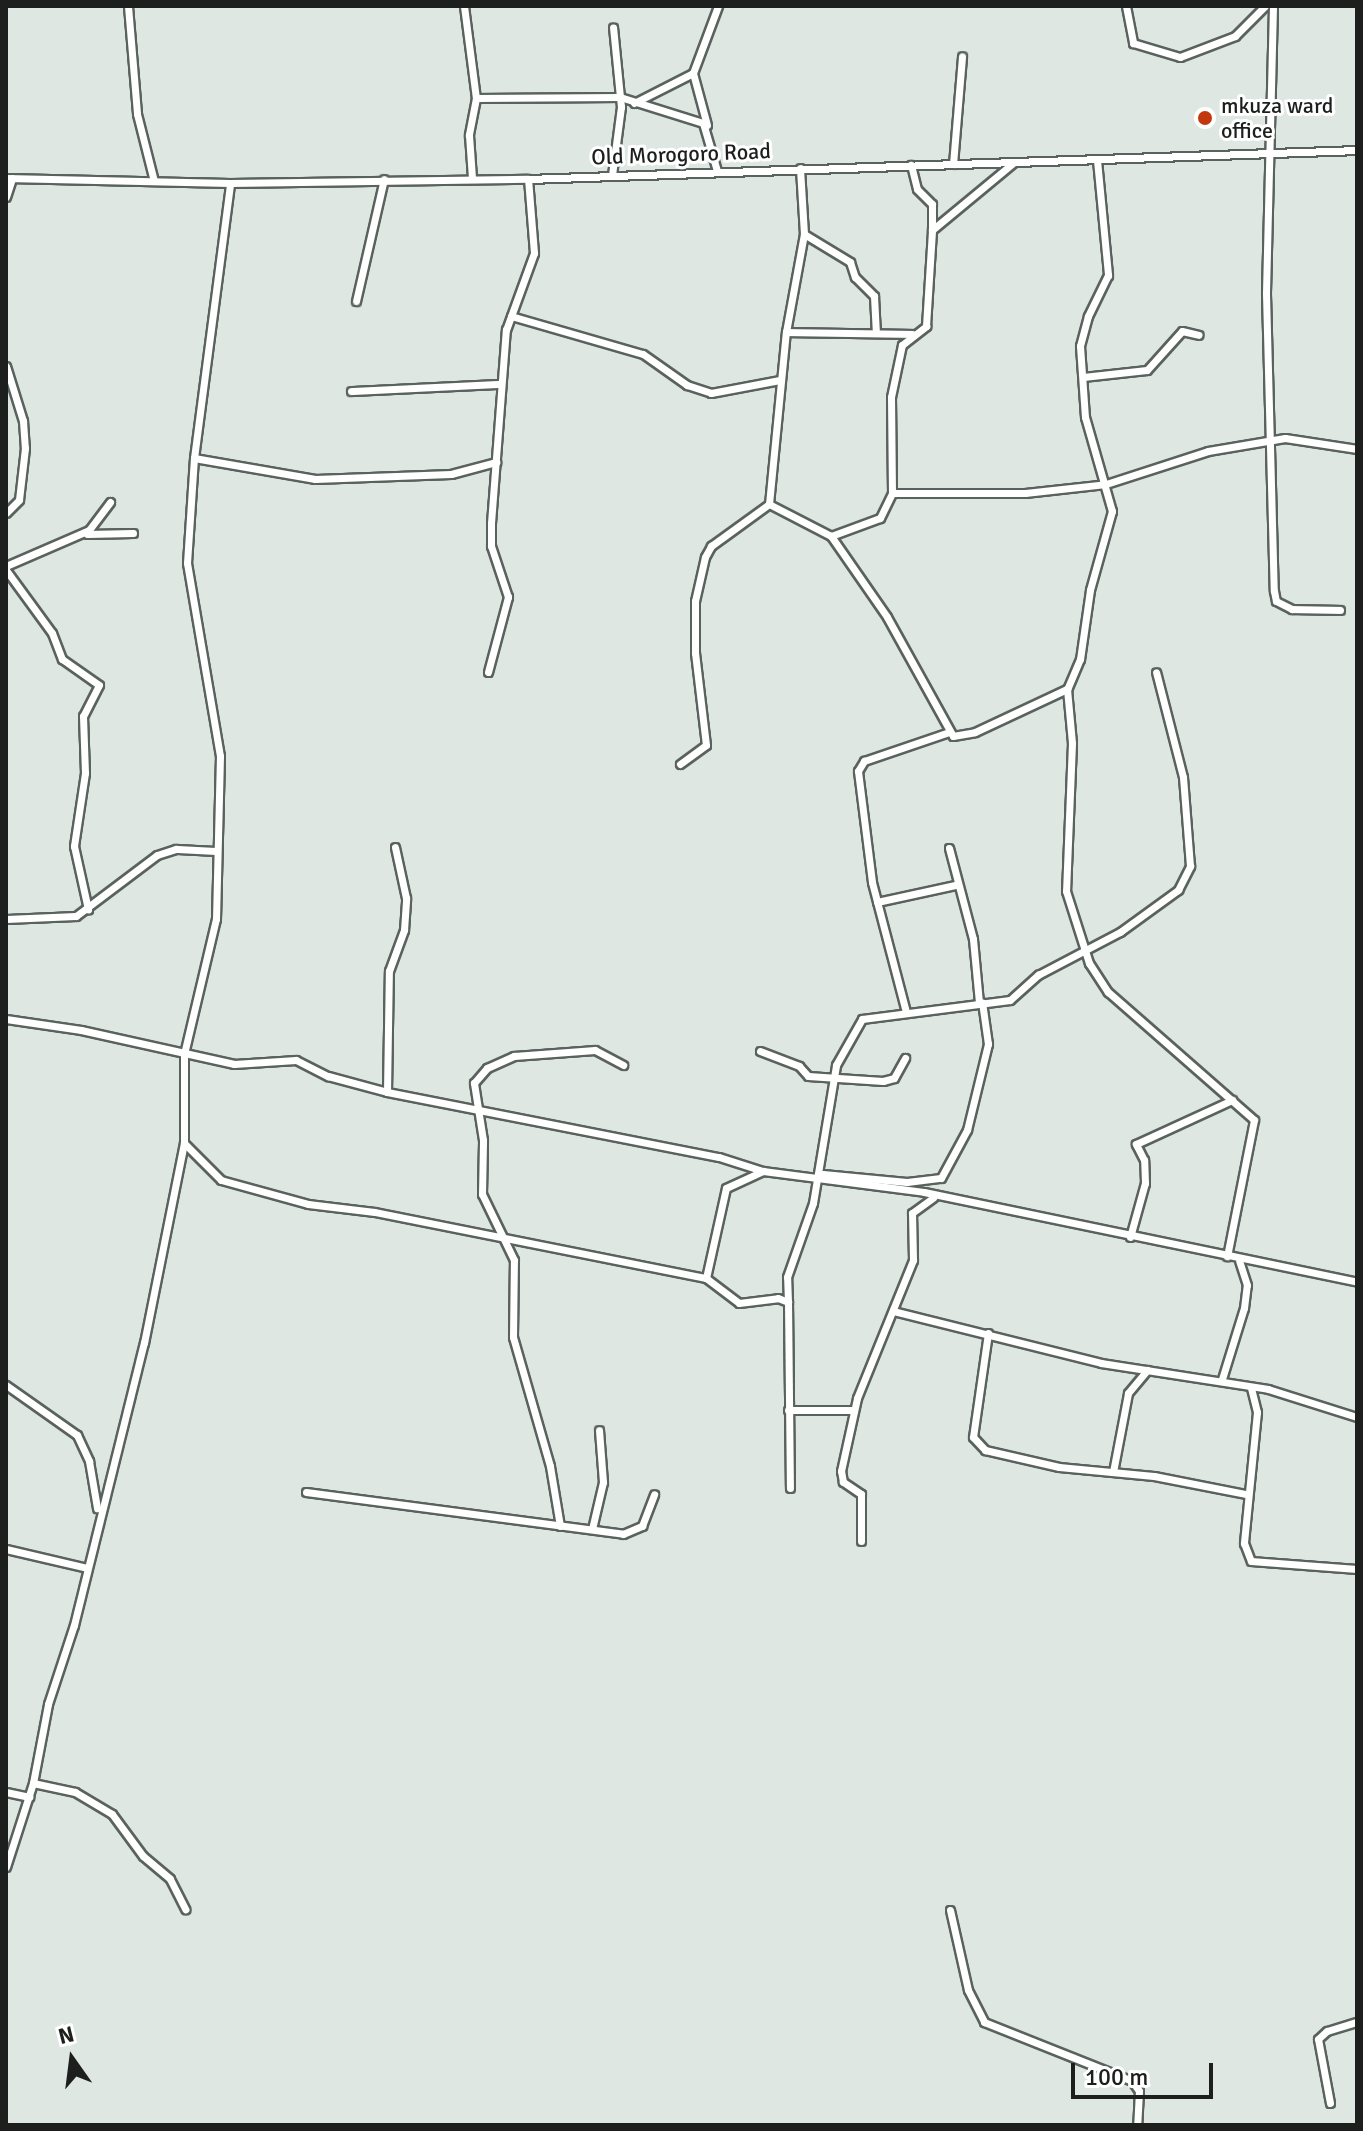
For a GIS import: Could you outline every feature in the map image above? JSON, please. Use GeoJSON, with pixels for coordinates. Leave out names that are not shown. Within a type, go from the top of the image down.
{"type":"FeatureCollection","features":[{"type":"Feature","properties":{"kind":"street"},"geometry":{"type":"LineString","coordinates":[[128,6],[137,114],[154,181]]}},
{"type":"Feature","properties":{"kind":"street"},"geometry":{"type":"LineString","coordinates":[[464,6],[476,98],[469,135],[472,178]]}},
{"type":"Feature","properties":{"kind":"street"},"geometry":{"type":"LineString","coordinates":[[717,171],[693,73],[718,6]]}},
{"type":"Feature","properties":{"kind":"street"},"geometry":{"type":"LineString","coordinates":[[1126,6],[1138,48],[1180,57],[1235,36],[1265,6]]}},
{"type":"Feature","properties":{"kind":"street"},"geometry":{"type":"LineString","coordinates":[[1273,6],[1267,154],[1267,441],[1276,601],[1292,609],[1340,610]]}},
{"type":"Feature","properties":{"kind":"street"},"geometry":{"type":"LineString","coordinates":[[612,175],[620,97],[613,27]]}},
{"type":"Feature","properties":{"kind":"street"},"geometry":{"type":"LineString","coordinates":[[953,164],[962,56]]}},
{"type":"Feature","properties":{"kind":"street"},"geometry":{"type":"LineString","coordinates":[[634,103],[693,73]]}},
{"type":"Feature","properties":{"kind":"street"},"geometry":{"type":"LineString","coordinates":[[476,98],[620,97],[707,127]]}},
{"type":"Feature","properties":{"kind":"street","name":"Old Morogoro Road"},"geometry":{"type":"LineString","coordinates":[[9,178],[230,183],[528,179],[1357,150]]}},
{"type":"Feature","properties":{"kind":"street"},"geometry":{"type":"LineString","coordinates":[[1097,160],[1108,275],[1083,328],[1083,377],[1088,428],[1112,511],[1090,590],[1080,659],[1067,689],[1072,743],[1066,882],[1084,949],[1108,992],[1254,1120],[1227,1256]]}},
{"type":"Feature","properties":{"kind":"street"},"geometry":{"type":"LineString","coordinates":[[932,230],[967,207],[1014,162]]}},
{"type":"Feature","properties":{"kind":"street"},"geometry":{"type":"LineString","coordinates":[[831,536],[880,518],[892,493],[891,397],[902,345],[926,326],[932,230],[932,204],[917,189],[911,165]]}},
{"type":"Feature","properties":{"kind":"street"},"geometry":{"type":"LineString","coordinates":[[680,764],[706,745],[695,653],[695,601],[705,557],[711,546],[769,504],[786,332],[804,234],[800,168]]}},
{"type":"Feature","properties":{"kind":"street"},"geometry":{"type":"LineString","coordinates":[[6,197],[9,178]]}},
{"type":"Feature","properties":{"kind":"street"},"geometry":{"type":"LineString","coordinates":[[356,301],[384,179]]}},
{"type":"Feature","properties":{"kind":"street"},"geometry":{"type":"LineString","coordinates":[[488,672],[508,597],[491,546],[499,384],[511,316],[534,253],[528,179]]}},
{"type":"Feature","properties":{"kind":"street"},"geometry":{"type":"LineString","coordinates":[[6,1867],[33,1783],[48,1704],[87,1568],[98,1514],[144,1343],[184,1143],[184,1054],[216,919],[221,778],[216,710],[188,588],[194,458],[230,183]]}},
{"type":"Feature","properties":{"kind":"street"},"geometry":{"type":"LineString","coordinates":[[804,234],[850,262],[855,277],[874,296],[876,333]]}},
{"type":"Feature","properties":{"kind":"street"},"geometry":{"type":"LineString","coordinates":[[511,316],[643,354],[687,385],[711,393],[780,380]]}},
{"type":"Feature","properties":{"kind":"street"},"geometry":{"type":"LineString","coordinates":[[1083,377],[1147,370],[1182,331],[1199,335]]}},
{"type":"Feature","properties":{"kind":"street"},"geometry":{"type":"LineString","coordinates":[[786,332],[915,334]]}},
{"type":"Feature","properties":{"kind":"street"},"geometry":{"type":"LineString","coordinates":[[6,366],[9,390],[23,421],[24,478],[19,500],[7,512]]}},
{"type":"Feature","properties":{"kind":"street"},"geometry":{"type":"LineString","coordinates":[[351,391],[499,384]]}},
{"type":"Feature","properties":{"kind":"street"},"geometry":{"type":"LineString","coordinates":[[1269,431],[1285,438],[1357,449]]}},
{"type":"Feature","properties":{"kind":"street"},"geometry":{"type":"LineString","coordinates":[[892,493],[1025,493],[1106,484],[1208,451],[1285,438]]}},
{"type":"Feature","properties":{"kind":"street"},"geometry":{"type":"LineString","coordinates":[[194,458],[315,479],[451,474],[496,462]]}},
{"type":"Feature","properties":{"kind":"street"},"geometry":{"type":"LineString","coordinates":[[88,909],[74,846],[85,773],[83,716],[99,685],[62,659],[52,633],[6,568],[97,525],[110,502]]}},
{"type":"Feature","properties":{"kind":"street"},"geometry":{"type":"LineString","coordinates":[[769,504],[831,536],[887,617],[949,732],[958,738],[1067,689]]}},
{"type":"Feature","properties":{"kind":"street"},"geometry":{"type":"LineString","coordinates":[[81,535],[133,533]]}},
{"type":"Feature","properties":{"kind":"street"},"geometry":{"type":"LineString","coordinates":[[790,1488],[794,1448],[788,1410],[788,1270],[813,1203],[834,1077],[844,1046],[862,1019],[1022,994],[1038,975],[1120,932],[1178,890],[1190,866],[1183,777],[1156,672]]}},
{"type":"Feature","properties":{"kind":"street"},"geometry":{"type":"LineString","coordinates":[[906,1012],[877,902],[858,771],[864,761],[949,732]]}},
{"type":"Feature","properties":{"kind":"street"},"geometry":{"type":"LineString","coordinates":[[387,1092],[389,971],[404,930],[406,898],[395,847]]}},
{"type":"Feature","properties":{"kind":"street"},"geometry":{"type":"LineString","coordinates":[[6,1019],[81,1030],[184,1054],[260,1065],[296,1060],[328,1076],[387,1092],[719,1157],[763,1171],[907,1182],[941,1178],[967,1130],[988,1044],[973,939],[955,885],[949,848]]}},
{"type":"Feature","properties":{"kind":"street"},"geometry":{"type":"LineString","coordinates":[[6,919],[63,920],[88,909],[157,855],[176,849],[217,851]]}},
{"type":"Feature","properties":{"kind":"street"},"geometry":{"type":"LineString","coordinates":[[877,902],[955,885]]}},
{"type":"Feature","properties":{"kind":"street"},"geometry":{"type":"LineString","coordinates":[[560,1526],[550,1466],[513,1337],[515,1267],[482,1194],[483,1140],[474,1083],[479,1073],[514,1056],[584,1049],[623,1065]]}},
{"type":"Feature","properties":{"kind":"street"},"geometry":{"type":"LineString","coordinates":[[760,1051],[799,1066],[804,1075],[890,1080],[905,1058]]}},
{"type":"Feature","properties":{"kind":"street"},"geometry":{"type":"LineString","coordinates":[[1130,1237],[1145,1183],[1144,1160],[1136,1144],[1232,1100]]}},
{"type":"Feature","properties":{"kind":"street"},"geometry":{"type":"LineString","coordinates":[[184,1143],[221,1180],[308,1204],[706,1278],[739,1303],[778,1298],[788,1302]]}},
{"type":"Feature","properties":{"kind":"street"},"geometry":{"type":"LineString","coordinates":[[706,1278],[726,1188],[763,1171]]}},
{"type":"Feature","properties":{"kind":"street"},"geometry":{"type":"LineString","coordinates":[[816,1175],[924,1192],[933,1198],[1357,1282]]}},
{"type":"Feature","properties":{"kind":"street"},"geometry":{"type":"LineString","coordinates":[[861,1541],[861,1494],[841,1477],[854,1410],[913,1260],[912,1213],[933,1198]]}},
{"type":"Feature","properties":{"kind":"street"},"geometry":{"type":"LineString","coordinates":[[1222,1379],[1244,1308],[1247,1285],[1239,1261]]}},
{"type":"Feature","properties":{"kind":"street"},"geometry":{"type":"LineString","coordinates":[[893,1311],[1147,1370],[1222,1379],[1357,1417]]}},
{"type":"Feature","properties":{"kind":"street"},"geometry":{"type":"LineString","coordinates":[[988,1333],[976,1444],[1059,1467],[1113,1472],[1246,1494]]}},
{"type":"Feature","properties":{"kind":"street"},"geometry":{"type":"LineString","coordinates":[[1113,1472],[1128,1393],[1147,1370]]}},
{"type":"Feature","properties":{"kind":"street"},"geometry":{"type":"LineString","coordinates":[[6,1385],[58,1417],[82,1442],[98,1514]]}},
{"type":"Feature","properties":{"kind":"street"},"geometry":{"type":"LineString","coordinates":[[1251,1388],[1257,1412],[1246,1494],[1244,1543],[1251,1561],[1357,1569]]}},
{"type":"Feature","properties":{"kind":"street"},"geometry":{"type":"LineString","coordinates":[[788,1410],[854,1410]]}},
{"type":"Feature","properties":{"kind":"street"},"geometry":{"type":"LineString","coordinates":[[592,1529],[603,1482],[599,1430]]}},
{"type":"Feature","properties":{"kind":"street"},"geometry":{"type":"LineString","coordinates":[[306,1492],[634,1533],[642,1526],[654,1494]]}},
{"type":"Feature","properties":{"kind":"street"},"geometry":{"type":"LineString","coordinates":[[6,1549],[87,1568]]}},
{"type":"Feature","properties":{"kind":"street"},"geometry":{"type":"LineString","coordinates":[[33,1783],[75,1792],[112,1814],[143,1856],[170,1879],[185,1909]]}},
{"type":"Feature","properties":{"kind":"street"},"geometry":{"type":"LineString","coordinates":[[6,1792],[29,1797]]}},
{"type":"Feature","properties":{"kind":"street"},"geometry":{"type":"LineString","coordinates":[[950,1910],[968,1990],[984,2022],[1132,2081],[1139,2091],[1137,2125]]}},
{"type":"Feature","properties":{"kind":"street"},"geometry":{"type":"LineString","coordinates":[[1330,2103],[1318,2039],[1327,2031],[1357,2022]]}},
{"type":"Feature","properties":{"kind":"place","name":"mkuza ward office"},"geometry":{"type":"Point","coordinates":[1205,118]}}]}
